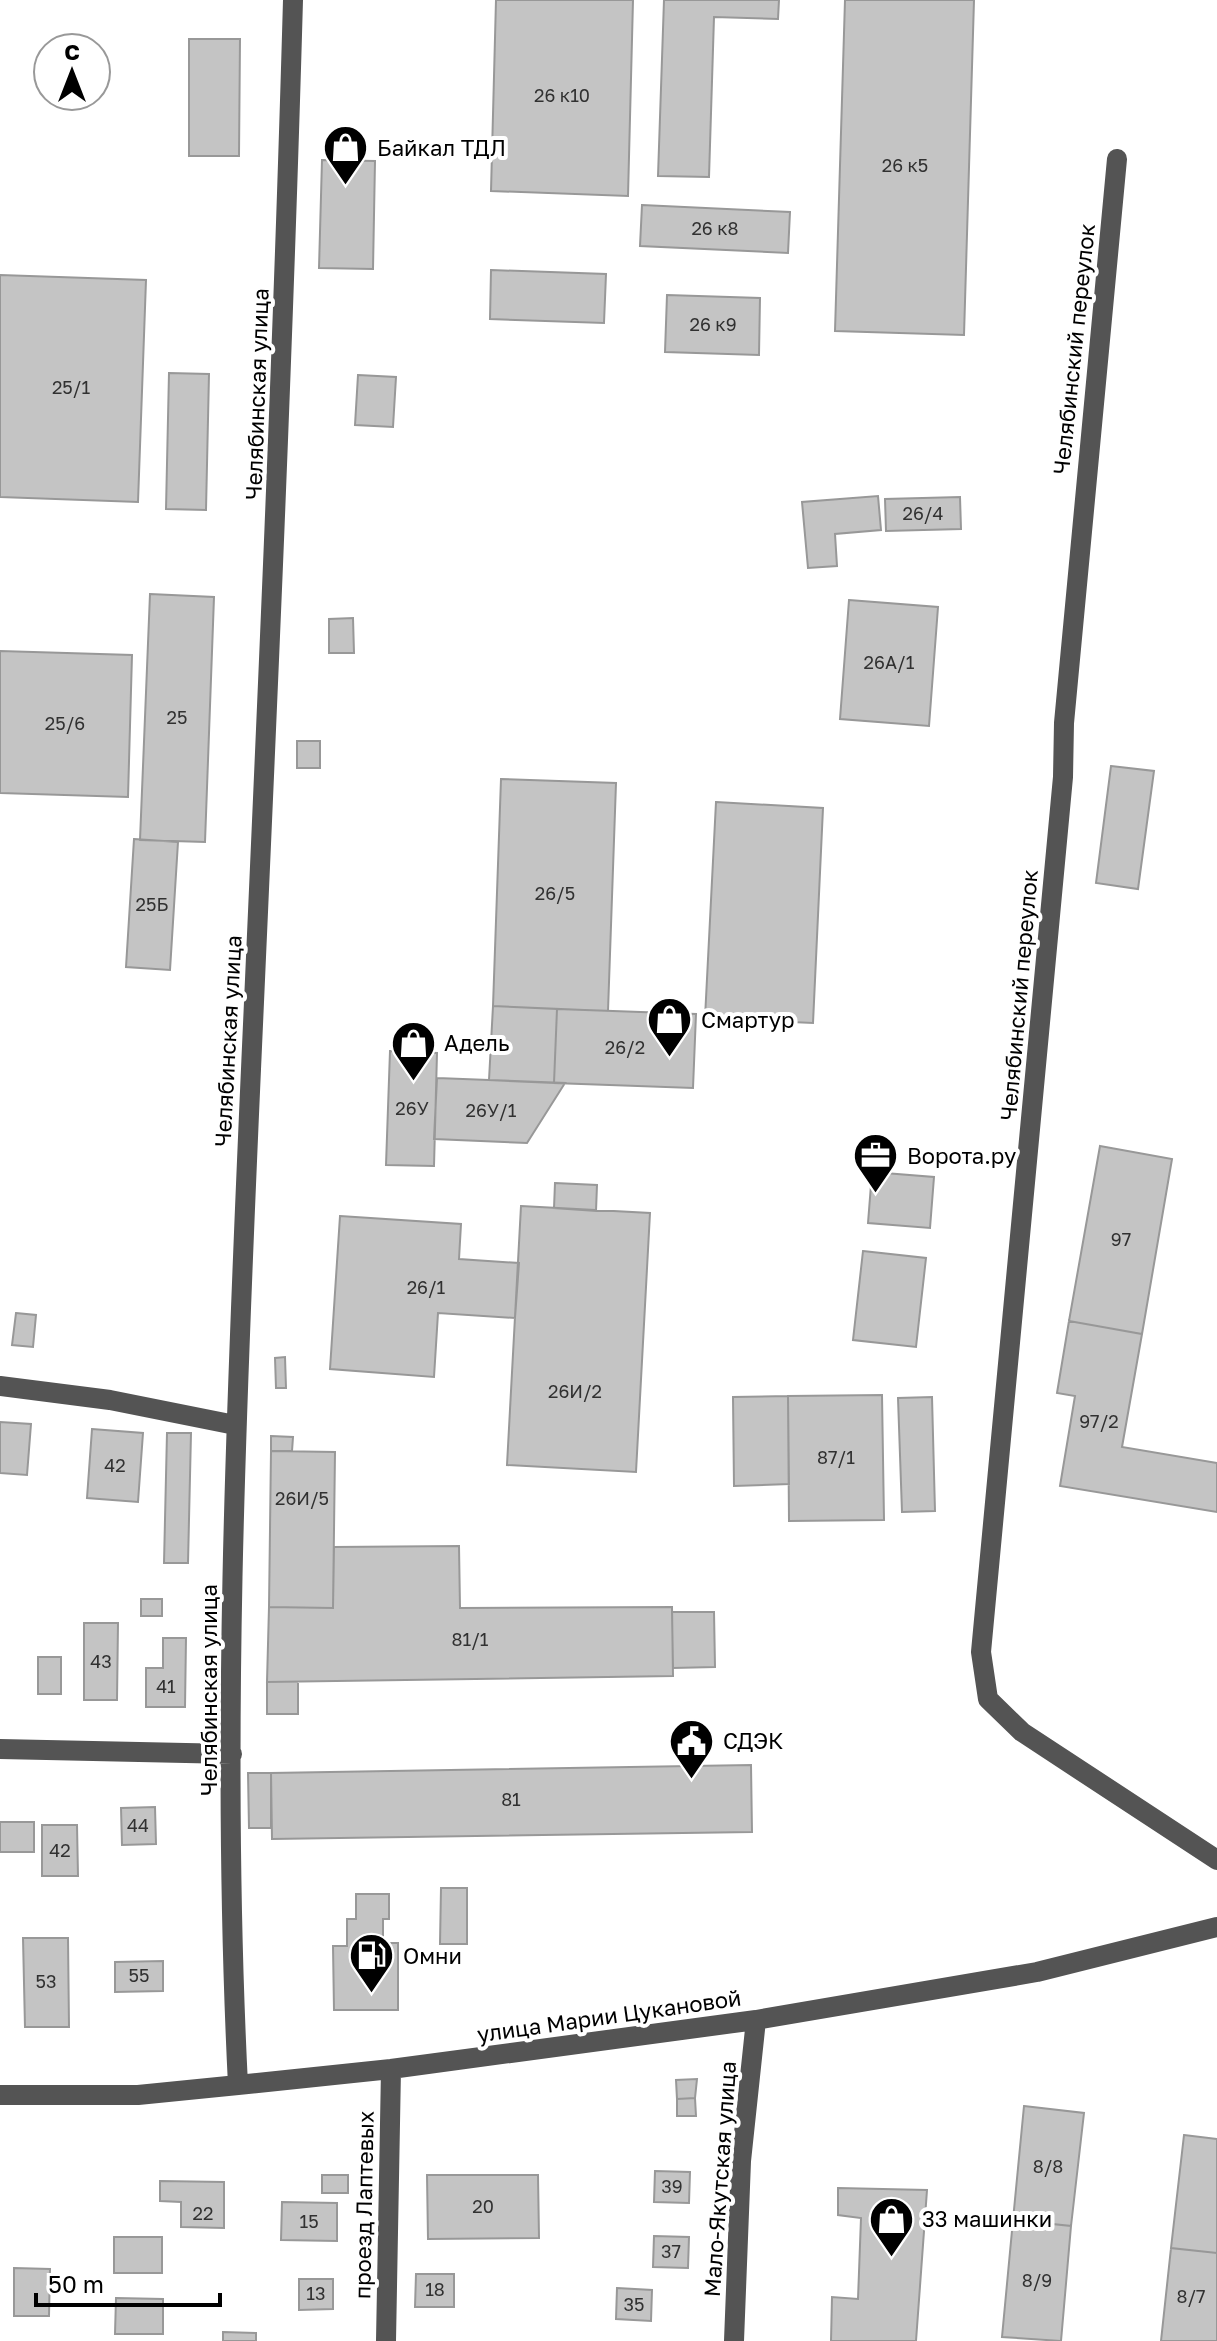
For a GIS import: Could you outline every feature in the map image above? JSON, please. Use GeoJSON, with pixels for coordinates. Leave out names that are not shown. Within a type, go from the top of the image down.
{"type":"FeatureCollection","features":[{"type":"Feature","properties":{"kind":"street","name":"Челябинская улица"},"geometry":{"type":"LineString","coordinates":[[238,2085],[232,1754],[235,1425],[283,366],[293,0]]}},
{"type":"Feature","properties":{"kind":"street","name":"Челябинский переулок"},"geometry":{"type":"LineString","coordinates":[[1117,159],[1093,395],[1064,723],[1063,777],[981,1652],[988,1699],[1022,1732],[1217,1860]]}},
{"type":"Feature","properties":{"kind":"street"},"geometry":{"type":"LineString","coordinates":[[0,1386],[110,1400],[235,1425]]}},
{"type":"Feature","properties":{"kind":"street"},"geometry":{"type":"LineString","coordinates":[[0,1749],[232,1754]]}},
{"type":"Feature","properties":{"kind":"street","name":"улица Марии Цукановой"},"geometry":{"type":"LineString","coordinates":[[0,2095],[138,2095],[391,2069],[756,2020],[1037,1972],[1217,1927]]}},
{"type":"Feature","properties":{"kind":"street","name":"Мало-Якутская улица"},"geometry":{"type":"LineString","coordinates":[[734,2341],[741,2161],[756,2020]]}},
{"type":"Feature","properties":{"kind":"street","name":"проезд Лаптевых"},"geometry":{"type":"LineString","coordinates":[[386,2341],[391,2069]]}},
{"type":"Feature","properties":{"kind":"building"},"geometry":{"type":"Polygon","coordinates":[[[496,0],[633,0],[628,196],[491,191],[496,0]]]}},
{"type":"Feature","properties":{"kind":"building"},"geometry":{"type":"Polygon","coordinates":[[[664,0],[779,0],[778,19],[714,17],[709,177],[658,176],[664,0]]]}},
{"type":"Feature","properties":{"kind":"building"},"geometry":{"type":"Polygon","coordinates":[[[845,0],[974,0],[964,335],[835,331],[845,0]]]}},
{"type":"Feature","properties":{"kind":"building"},"geometry":{"type":"Polygon","coordinates":[[[189,39],[240,39],[239,156],[189,156],[189,39]]]}},
{"type":"Feature","properties":{"kind":"building"},"geometry":{"type":"Polygon","coordinates":[[[322,160],[375,161],[373,269],[319,268],[322,160]]]}},
{"type":"Feature","properties":{"kind":"building"},"geometry":{"type":"Polygon","coordinates":[[[642,205],[790,212],[788,253],[640,246],[642,205]]]}},
{"type":"Feature","properties":{"kind":"building"},"geometry":{"type":"Polygon","coordinates":[[[491,270],[606,274],[604,323],[490,319],[491,270]]]}},
{"type":"Feature","properties":{"kind":"building"},"geometry":{"type":"Polygon","coordinates":[[[0,275],[146,280],[138,502],[0,497],[0,275]]]}},
{"type":"Feature","properties":{"kind":"building"},"geometry":{"type":"Polygon","coordinates":[[[667,295],[760,298],[759,355],[665,352],[667,295]]]}},
{"type":"Feature","properties":{"kind":"building"},"geometry":{"type":"Polygon","coordinates":[[[169,373],[209,374],[206,510],[166,509],[169,373]]]}},
{"type":"Feature","properties":{"kind":"building"},"geometry":{"type":"Polygon","coordinates":[[[358,375],[396,377],[393,427],[355,425],[358,375]]]}},
{"type":"Feature","properties":{"kind":"building"},"geometry":{"type":"Polygon","coordinates":[[[878,496],[881,530],[835,534],[837,566],[808,568],[802,502],[878,496]]]}},
{"type":"Feature","properties":{"kind":"building"},"geometry":{"type":"Polygon","coordinates":[[[960,497],[961,529],[886,531],[885,499],[960,497]]]}},
{"type":"Feature","properties":{"kind":"building"},"geometry":{"type":"Polygon","coordinates":[[[150,594],[214,597],[205,842],[140,840],[150,594]]]}},
{"type":"Feature","properties":{"kind":"building"},"geometry":{"type":"Polygon","coordinates":[[[849,600],[938,607],[929,726],[840,719],[849,600]]]}},
{"type":"Feature","properties":{"kind":"building"},"geometry":{"type":"Polygon","coordinates":[[[353,618],[354,653],[329,653],[329,619],[353,618]]]}},
{"type":"Feature","properties":{"kind":"building"},"geometry":{"type":"Polygon","coordinates":[[[0,651],[132,655],[128,797],[0,793],[0,651]]]}},
{"type":"Feature","properties":{"kind":"building"},"geometry":{"type":"Polygon","coordinates":[[[297,741],[320,741],[320,768],[297,768],[297,741]]]}},
{"type":"Feature","properties":{"kind":"building"},"geometry":{"type":"Polygon","coordinates":[[[1111,766],[1154,771],[1138,889],[1096,883],[1111,766]]]}},
{"type":"Feature","properties":{"kind":"building"},"geometry":{"type":"Polygon","coordinates":[[[501,779],[616,783],[608,1011],[493,1006],[501,779]]]}},
{"type":"Feature","properties":{"kind":"building"},"geometry":{"type":"Polygon","coordinates":[[[716,802],[823,808],[813,1023],[705,1018],[716,802]]]}},
{"type":"Feature","properties":{"kind":"building"},"geometry":{"type":"Polygon","coordinates":[[[134,839],[178,842],[170,970],[126,967],[134,839]]]}},
{"type":"Feature","properties":{"kind":"building"},"geometry":{"type":"Polygon","coordinates":[[[493,1006],[557,1009],[554,1083],[489,1080],[493,1006]]]}},
{"type":"Feature","properties":{"kind":"building"},"geometry":{"type":"Polygon","coordinates":[[[557,1009],[696,1014],[693,1088],[554,1083],[557,1009]]]}},
{"type":"Feature","properties":{"kind":"building"},"geometry":{"type":"Polygon","coordinates":[[[390,1051],[437,1053],[434,1166],[386,1165],[390,1051]]]}},
{"type":"Feature","properties":{"kind":"building"},"geometry":{"type":"Polygon","coordinates":[[[437,1078],[565,1083],[527,1143],[434,1139],[437,1078]]]}},
{"type":"Feature","properties":{"kind":"building"},"geometry":{"type":"Polygon","coordinates":[[[1100,1146],[1172,1159],[1142,1334],[1069,1321],[1100,1146]]]}},
{"type":"Feature","properties":{"kind":"building"},"geometry":{"type":"Polygon","coordinates":[[[872,1172],[934,1177],[930,1228],[868,1223],[872,1172]]]}},
{"type":"Feature","properties":{"kind":"building"},"geometry":{"type":"Polygon","coordinates":[[[555,1183],[597,1185],[596,1211],[554,1208],[555,1183]]]}},
{"type":"Feature","properties":{"kind":"building"},"geometry":{"type":"Polygon","coordinates":[[[521,1206],[650,1213],[636,1472],[507,1465],[521,1206]]]}},
{"type":"Feature","properties":{"kind":"building"},"geometry":{"type":"Polygon","coordinates":[[[340,1216],[461,1224],[459,1259],[519,1263],[515,1318],[438,1313],[434,1377],[330,1369],[340,1216]]]}},
{"type":"Feature","properties":{"kind":"building"},"geometry":{"type":"Polygon","coordinates":[[[863,1251],[926,1258],[916,1347],[853,1340],[863,1251]]]}},
{"type":"Feature","properties":{"kind":"building"},"geometry":{"type":"Polygon","coordinates":[[[16,1313],[36,1315],[33,1347],[12,1345],[16,1313]]]}},
{"type":"Feature","properties":{"kind":"building"},"geometry":{"type":"Polygon","coordinates":[[[1069,1321],[1142,1334],[1122,1447],[1217,1463],[1217,1512],[1060,1486],[1075,1396],[1057,1393],[1069,1321]]]}},
{"type":"Feature","properties":{"kind":"building"},"geometry":{"type":"Polygon","coordinates":[[[285,1357],[286,1388],[276,1388],[275,1358],[285,1357]]]}},
{"type":"Feature","properties":{"kind":"building"},"geometry":{"type":"Polygon","coordinates":[[[882,1395],[884,1520],[789,1521],[788,1396],[882,1395]]]}},
{"type":"Feature","properties":{"kind":"building"},"geometry":{"type":"Polygon","coordinates":[[[788,1396],[789,1484],[734,1486],[733,1397],[788,1396]]]}},
{"type":"Feature","properties":{"kind":"building"},"geometry":{"type":"Polygon","coordinates":[[[932,1397],[935,1511],[902,1512],[898,1398],[932,1397]]]}},
{"type":"Feature","properties":{"kind":"building"},"geometry":{"type":"Polygon","coordinates":[[[0,1422],[31,1424],[27,1475],[0,1473],[0,1422]]]}},
{"type":"Feature","properties":{"kind":"building"},"geometry":{"type":"Polygon","coordinates":[[[92,1429],[143,1433],[138,1502],[87,1498],[92,1429]]]}},
{"type":"Feature","properties":{"kind":"building"},"geometry":{"type":"Polygon","coordinates":[[[167,1433],[191,1433],[188,1563],[164,1563],[167,1433]]]}},
{"type":"Feature","properties":{"kind":"building"},"geometry":{"type":"Polygon","coordinates":[[[271,1436],[293,1437],[292,1451],[271,1451],[271,1436]]]}},
{"type":"Feature","properties":{"kind":"building"},"geometry":{"type":"Polygon","coordinates":[[[271,1451],[335,1452],[333,1608],[269,1607],[271,1451]]]}},
{"type":"Feature","properties":{"kind":"building"},"geometry":{"type":"Polygon","coordinates":[[[459,1546],[460,1608],[672,1607],[673,1676],[267,1682],[269,1607],[333,1608],[334,1547],[459,1546]]]}},
{"type":"Feature","properties":{"kind":"building"},"geometry":{"type":"Polygon","coordinates":[[[141,1599],[162,1599],[162,1616],[141,1616],[141,1599]]]}},
{"type":"Feature","properties":{"kind":"building"},"geometry":{"type":"Polygon","coordinates":[[[672,1612],[714,1612],[715,1667],[673,1668],[672,1612]]]}},
{"type":"Feature","properties":{"kind":"building"},"geometry":{"type":"Polygon","coordinates":[[[84,1623],[118,1623],[117,1700],[84,1700],[84,1623]]]}},
{"type":"Feature","properties":{"kind":"building"},"geometry":{"type":"Polygon","coordinates":[[[163,1638],[186,1638],[185,1707],[146,1707],[146,1668],[163,1668],[163,1638]]]}},
{"type":"Feature","properties":{"kind":"building"},"geometry":{"type":"Polygon","coordinates":[[[38,1657],[61,1657],[61,1694],[38,1694],[38,1657]]]}},
{"type":"Feature","properties":{"kind":"building"},"geometry":{"type":"Polygon","coordinates":[[[267,1682],[298,1682],[298,1714],[267,1714],[267,1682]]]}},
{"type":"Feature","properties":{"kind":"building"},"geometry":{"type":"Polygon","coordinates":[[[751,1765],[752,1832],[272,1839],[271,1773],[751,1765]]]}},
{"type":"Feature","properties":{"kind":"building"},"geometry":{"type":"Polygon","coordinates":[[[248,1773],[271,1773],[271,1828],[249,1828],[248,1773]]]}},
{"type":"Feature","properties":{"kind":"building"},"geometry":{"type":"Polygon","coordinates":[[[155,1807],[156,1844],[122,1845],[121,1808],[155,1807]]]}},
{"type":"Feature","properties":{"kind":"building"},"geometry":{"type":"Polygon","coordinates":[[[0,1822],[34,1822],[34,1852],[0,1852],[0,1822]]]}},
{"type":"Feature","properties":{"kind":"building"},"geometry":{"type":"Polygon","coordinates":[[[42,1825],[77,1825],[78,1876],[42,1876],[42,1825]]]}},
{"type":"Feature","properties":{"kind":"building"},"geometry":{"type":"Polygon","coordinates":[[[441,1888],[467,1888],[467,1944],[440,1944],[441,1888]]]}},
{"type":"Feature","properties":{"kind":"building"},"geometry":{"type":"Polygon","coordinates":[[[356,1894],[389,1894],[389,1919],[383,1919],[383,1943],[398,1943],[398,2010],[334,2010],[333,1946],[347,1946],[347,1919],[356,1919],[356,1894]]]}},
{"type":"Feature","properties":{"kind":"building"},"geometry":{"type":"Polygon","coordinates":[[[23,1938],[68,1938],[69,2027],[25,2027],[23,1938]]]}},
{"type":"Feature","properties":{"kind":"building"},"geometry":{"type":"Polygon","coordinates":[[[163,1961],[163,1991],[115,1992],[115,1962],[163,1961]]]}},
{"type":"Feature","properties":{"kind":"building"},"geometry":{"type":"Polygon","coordinates":[[[697,2079],[695,2098],[677,2099],[676,2080],[697,2079]]]}},
{"type":"Feature","properties":{"kind":"building"},"geometry":{"type":"Polygon","coordinates":[[[695,2098],[696,2116],[677,2116],[677,2099],[695,2098]]]}},
{"type":"Feature","properties":{"kind":"building"},"geometry":{"type":"Polygon","coordinates":[[[1024,2106],[1084,2113],[1071,2226],[1013,2220],[1024,2106]]]}},
{"type":"Feature","properties":{"kind":"building"},"geometry":{"type":"Polygon","coordinates":[[[1184,2135],[1217,2139],[1217,2253],[1171,2248],[1184,2135]]]}},
{"type":"Feature","properties":{"kind":"building"},"geometry":{"type":"Polygon","coordinates":[[[655,2171],[690,2172],[689,2203],[654,2202],[655,2171]]]}},
{"type":"Feature","properties":{"kind":"building"},"geometry":{"type":"Polygon","coordinates":[[[322,2175],[348,2175],[348,2193],[322,2193],[322,2175]]]}},
{"type":"Feature","properties":{"kind":"building"},"geometry":{"type":"Polygon","coordinates":[[[427,2175],[538,2175],[539,2238],[428,2239],[427,2175]]]}},
{"type":"Feature","properties":{"kind":"building"},"geometry":{"type":"Polygon","coordinates":[[[160,2181],[224,2182],[224,2228],[181,2227],[181,2202],[160,2201],[160,2181]]]}},
{"type":"Feature","properties":{"kind":"building","name":"33 машинки"},"geometry":{"type":"Polygon","coordinates":[[[838,2188],[927,2190],[916,2341],[831,2341],[832,2297],[858,2299],[861,2218],[838,2215],[838,2188]]]}},
{"type":"Feature","properties":{"kind":"building"},"geometry":{"type":"Polygon","coordinates":[[[282,2202],[337,2203],[337,2241],[281,2240],[282,2202]]]}},
{"type":"Feature","properties":{"kind":"building"},"geometry":{"type":"Polygon","coordinates":[[[1013,2220],[1071,2226],[1061,2341],[1002,2337],[1013,2220]]]}},
{"type":"Feature","properties":{"kind":"building"},"geometry":{"type":"Polygon","coordinates":[[[654,2236],[689,2237],[688,2268],[653,2267],[654,2236]]]}},
{"type":"Feature","properties":{"kind":"building"},"geometry":{"type":"Polygon","coordinates":[[[114,2237],[162,2237],[162,2273],[114,2273],[114,2237]]]}},
{"type":"Feature","properties":{"kind":"building"},"geometry":{"type":"Polygon","coordinates":[[[1171,2248],[1217,2253],[1217,2341],[1161,2341],[1171,2248]]]}},
{"type":"Feature","properties":{"kind":"building"},"geometry":{"type":"Polygon","coordinates":[[[14,2268],[50,2269],[49,2316],[14,2316],[14,2268]]]}},
{"type":"Feature","properties":{"kind":"building"},"geometry":{"type":"Polygon","coordinates":[[[416,2274],[454,2274],[454,2307],[415,2307],[416,2274]]]}},
{"type":"Feature","properties":{"kind":"building"},"geometry":{"type":"Polygon","coordinates":[[[299,2279],[333,2279],[333,2309],[299,2310],[299,2279]]]}},
{"type":"Feature","properties":{"kind":"building"},"geometry":{"type":"Polygon","coordinates":[[[617,2288],[652,2290],[651,2321],[616,2319],[617,2288]]]}},
{"type":"Feature","properties":{"kind":"building"},"geometry":{"type":"Polygon","coordinates":[[[116,2298],[163,2299],[163,2334],[115,2334],[116,2298]]]}},
{"type":"Feature","properties":{"kind":"building"},"geometry":{"type":"Polygon","coordinates":[[[223,2332],[256,2333],[256,2341],[223,2341],[223,2332]]]}},
{"type":"Feature","properties":{"kind":"place","name":"Байкал ТДЛ"},"geometry":{"type":"Point","coordinates":[346,187]}},
{"type":"Feature","properties":{"kind":"place","name":"Смартур"},"geometry":{"type":"Point","coordinates":[670,1059]}},
{"type":"Feature","properties":{"kind":"place","name":"Адель"},"geometry":{"type":"Point","coordinates":[413,1082]}},
{"type":"Feature","properties":{"kind":"place","name":"Ворота.ру"},"geometry":{"type":"Point","coordinates":[876,1195]}},
{"type":"Feature","properties":{"kind":"place","name":"СДЭК"},"geometry":{"type":"Point","coordinates":[692,1780]}},
{"type":"Feature","properties":{"kind":"place","name":"Омни"},"geometry":{"type":"Point","coordinates":[372,1995]}},
{"type":"Feature","properties":{"kind":"place","name":"33 машинки"},"geometry":{"type":"Point","coordinates":[891,2258]}}]}
